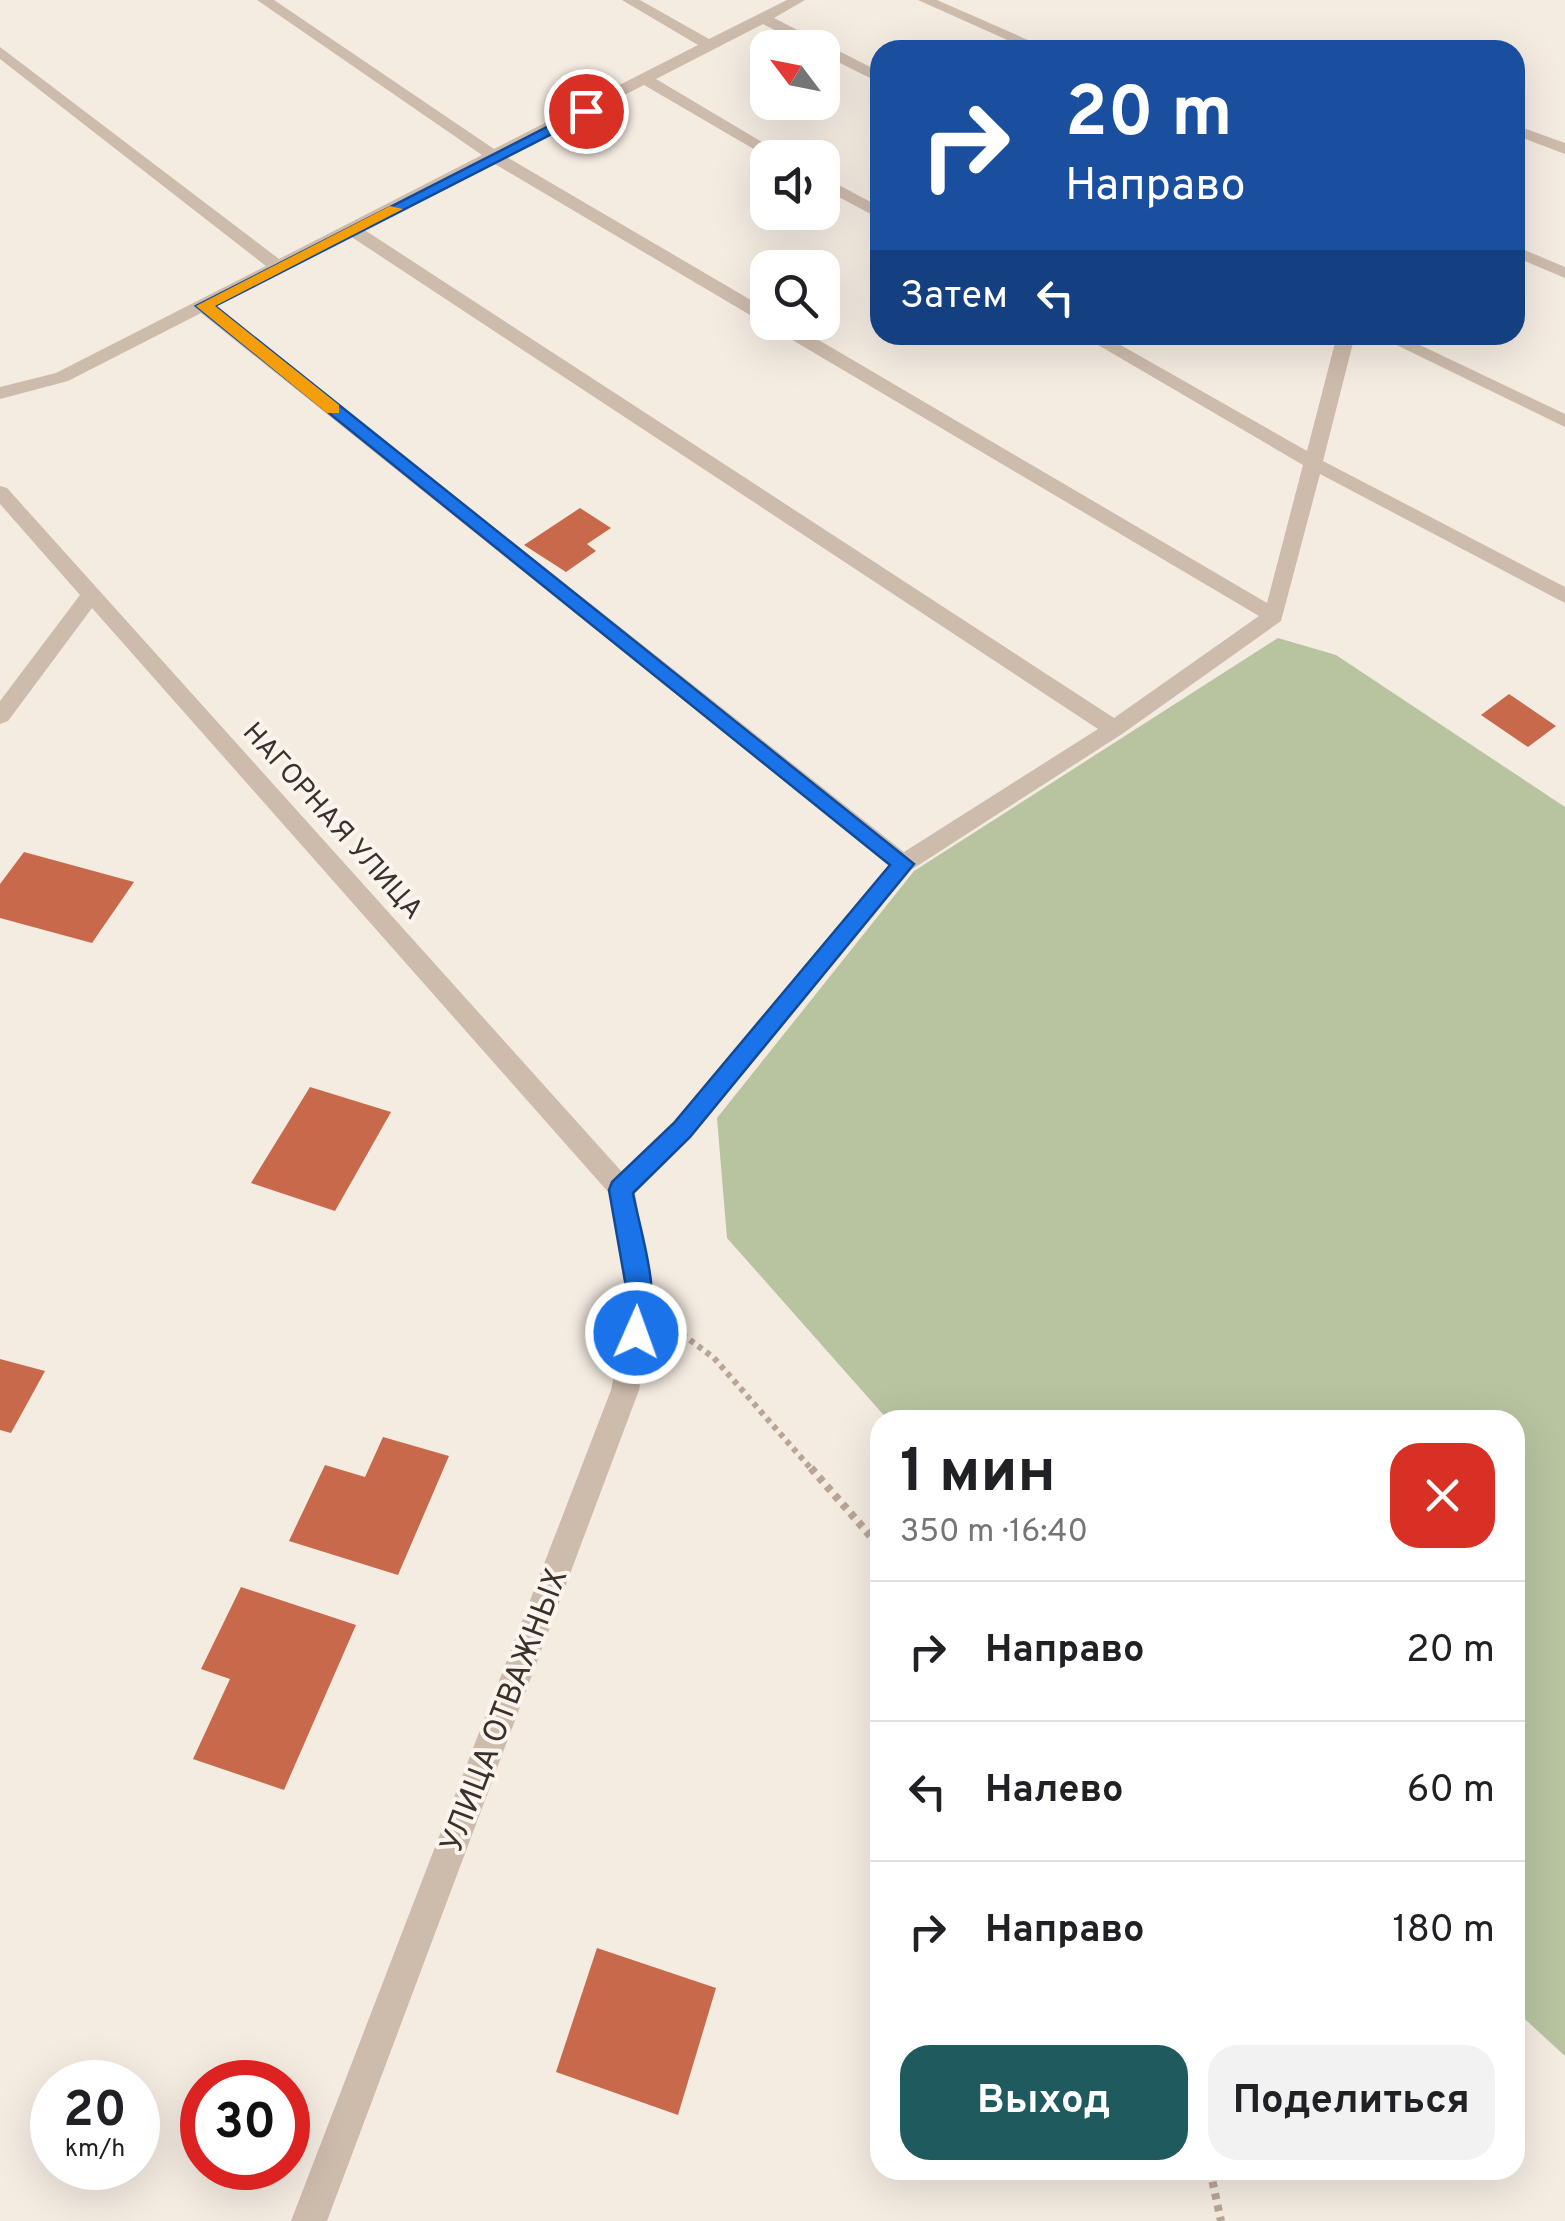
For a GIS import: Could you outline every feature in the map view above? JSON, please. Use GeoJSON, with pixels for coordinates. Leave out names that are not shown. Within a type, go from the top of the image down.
{"type":"FeatureCollection","features":[{"type":"Feature","properties":{"kind":"street"},"geometry":{"type":"LineString","coordinates":[[264,0],[495,157],[750,307]]}},
{"type":"Feature","properties":{"kind":"street"},"geometry":{"type":"LineString","coordinates":[[629,0],[710,46]]}},
{"type":"Feature","properties":{"kind":"street"},"geometry":{"type":"LineString","coordinates":[[0,393],[62,377],[354,231],[798,0]]}},
{"type":"Feature","properties":{"kind":"street"},"geometry":{"type":"LineString","coordinates":[[925,0],[1020,40]]}},
{"type":"Feature","properties":{"kind":"street"},"geometry":{"type":"LineString","coordinates":[[763,18],[787,30]]}},
{"type":"Feature","properties":{"kind":"street"},"geometry":{"type":"LineString","coordinates":[[0,52],[278,268]]}},
{"type":"Feature","properties":{"kind":"street"},"geometry":{"type":"LineString","coordinates":[[840,57],[870,73]]}},
{"type":"Feature","properties":{"kind":"street"},"geometry":{"type":"LineString","coordinates":[[647,80],[751,140]]}},
{"type":"Feature","properties":{"kind":"street"},"geometry":{"type":"LineString","coordinates":[[1525,134],[1565,149]]}},
{"type":"Feature","properties":{"kind":"street"},"geometry":{"type":"LineString","coordinates":[[840,191],[870,208]]}},
{"type":"Feature","properties":{"kind":"street"},"geometry":{"type":"LineString","coordinates":[[354,231],[1114,729]]}},
{"type":"Feature","properties":{"kind":"street"},"geometry":{"type":"LineString","coordinates":[[1525,255],[1565,273]]}},
{"type":"Feature","properties":{"kind":"street"},"geometry":{"type":"LineString","coordinates":[[204,306],[903,864]]}},
{"type":"Feature","properties":{"kind":"street"},"geometry":{"type":"LineString","coordinates":[[806,340],[1274,616]]}},
{"type":"Feature","properties":{"kind":"street"},"geometry":{"type":"LineString","coordinates":[[1107,345],[1313,464],[1565,596]]}},
{"type":"Feature","properties":{"kind":"street"},"geometry":{"type":"LineString","coordinates":[[620,1190],[682,1130],[903,864],[1114,729],[1274,616],[1343,345]]}},
{"type":"Feature","properties":{"kind":"street"},"geometry":{"type":"LineString","coordinates":[[1406,345],[1565,421]]}},
{"type":"Feature","properties":{"kind":"street","name":"НАГОРНАЯ УЛИЦА"},"geometry":{"type":"LineString","coordinates":[[0,492],[620,1190]]}},
{"type":"Feature","properties":{"kind":"street"},"geometry":{"type":"LineString","coordinates":[[0,716],[92,593]]}},
{"type":"Feature","properties":{"kind":"street","name":"УЛИЦА ОТВАЖНЫХ"},"geometry":{"type":"LineString","coordinates":[[309,2221],[625,1390],[641,1304],[620,1190]]}},
{"type":"Feature","properties":{"kind":"path"},"geometry":{"type":"LineString","coordinates":[[641,1304],[714,1358],[870,1537]]}},
{"type":"Feature","properties":{"kind":"path"},"geometry":{"type":"LineString","coordinates":[[1212,2180],[1221,2221]]}},
{"type":"Feature","properties":{"kind":"green space"},"geometry":{"type":"Polygon","coordinates":[[[1278,638],[1336,655],[1565,807],[1565,2056],[1525,2019],[1525,1410],[879,1410],[727,1238],[717,1118],[914,871],[1278,638]]]}},
{"type":"Feature","properties":{"kind":"building"},"geometry":{"type":"Polygon","coordinates":[[[580,508],[611,528],[587,544],[596,551],[566,572],[524,545],[580,508]]]}},
{"type":"Feature","properties":{"kind":"building"},"geometry":{"type":"Polygon","coordinates":[[[1509,694],[1556,726],[1528,747],[1481,715],[1509,694]]]}},
{"type":"Feature","properties":{"kind":"building"},"geometry":{"type":"Polygon","coordinates":[[[24,852],[134,882],[92,943],[0,918],[0,884],[24,852]]]}},
{"type":"Feature","properties":{"kind":"building"},"geometry":{"type":"Polygon","coordinates":[[[310,1087],[391,1112],[335,1211],[251,1183],[310,1087]]]}},
{"type":"Feature","properties":{"kind":"building"},"geometry":{"type":"Polygon","coordinates":[[[0,1359],[45,1371],[11,1433],[0,1430],[0,1359]]]}},
{"type":"Feature","properties":{"kind":"building"},"geometry":{"type":"Polygon","coordinates":[[[383,1437],[449,1456],[398,1575],[289,1541],[325,1465],[365,1477],[383,1437]]]}},
{"type":"Feature","properties":{"kind":"building"},"geometry":{"type":"Polygon","coordinates":[[[241,1587],[356,1625],[284,1790],[193,1759],[230,1679],[201,1669],[241,1587]]]}},
{"type":"Feature","properties":{"kind":"building"},"geometry":{"type":"Polygon","coordinates":[[[597,1948],[716,1988],[678,2115],[556,2072],[597,1948]]]}},
{"type":"Feature","properties":{"kind":"slow traffic"},"geometry":{"type":"LineString","coordinates":[[333,409],[204,306],[395,209]]}},
{"type":"Feature","properties":{"kind":"route"},"geometry":{"type":"LineString","coordinates":[[586,111],[204,306],[903,864],[682,1130],[620,1190],[641,1304],[636,1333]]}}]}
